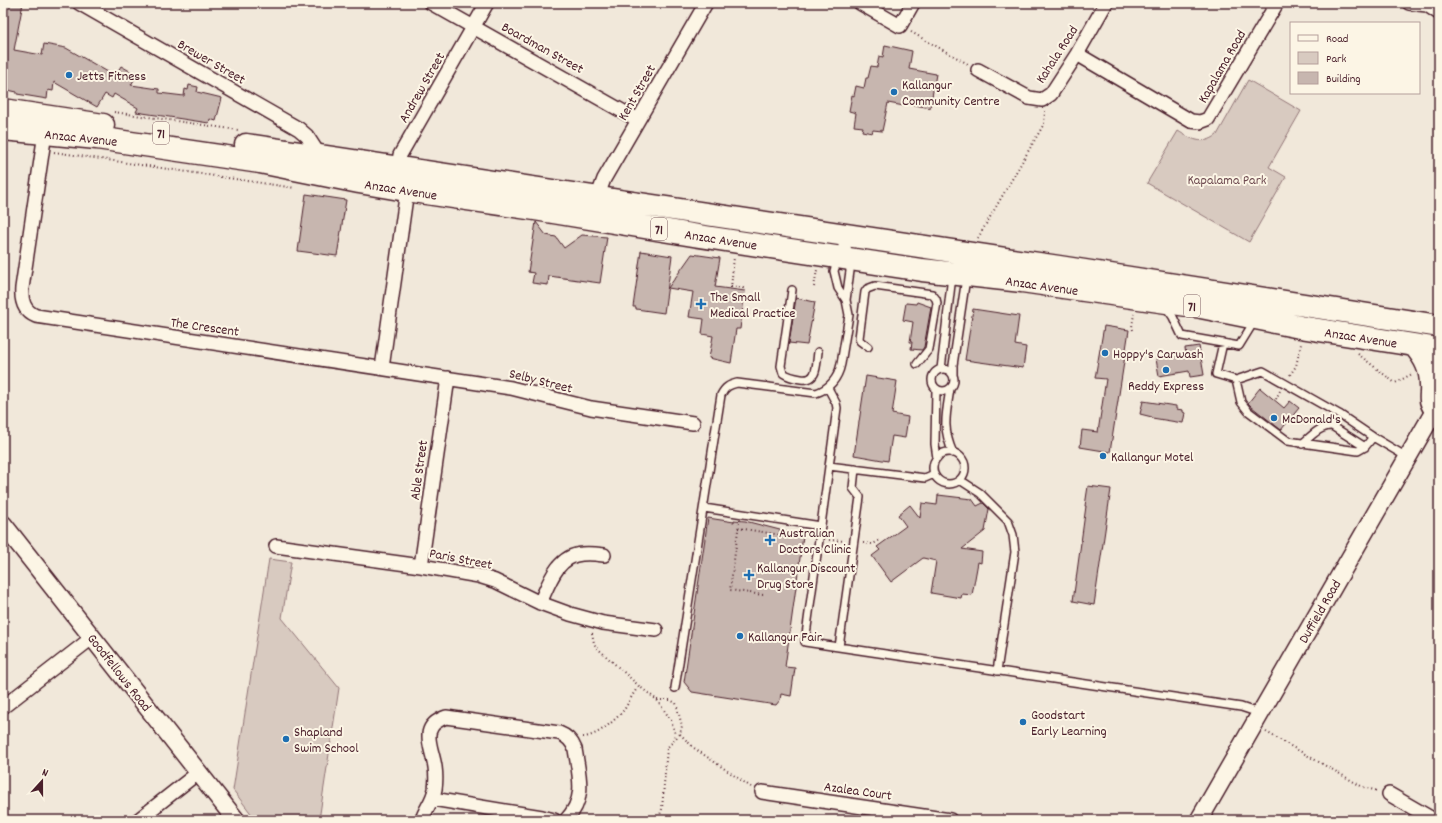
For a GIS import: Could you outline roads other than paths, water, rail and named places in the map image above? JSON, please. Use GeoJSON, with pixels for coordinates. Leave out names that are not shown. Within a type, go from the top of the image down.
{"type":"FeatureCollection","features":[{"type":"Feature","properties":{"kind":"highway","name":"Anzac Avenue"},"geometry":{"type":"LineString","coordinates":[[3,110],[845,235],[962,261],[1022,281],[1201,307],[1415,346],[1424,357],[1434,357]]}},
{"type":"Feature","properties":{"kind":"highway","name":"Anzac Avenue"},"geometry":{"type":"LineString","coordinates":[[3,129],[48,143],[97,138],[253,161],[406,190],[844,258],[962,261],[1106,274],[1439,326]]}},
{"type":"Feature","properties":{"kind":"highway"},"geometry":{"type":"LineString","coordinates":[[1434,357],[1430,401],[1438,406]]}},
{"type":"Feature","properties":{"kind":"street","name":"Brewer Street"},"geometry":{"type":"LineString","coordinates":[[79,3],[299,129],[307,136],[320,156]]}},
{"type":"Feature","properties":{"kind":"street","name":"Boardman Street"},"geometry":{"type":"LineString","coordinates":[[431,3],[638,120]]}},
{"type":"Feature","properties":{"kind":"street","name":"Andrew Street"},"geometry":{"type":"LineString","coordinates":[[398,168],[404,147],[488,3]]}},
{"type":"Feature","properties":{"kind":"street","name":"Kent Street"},"geometry":{"type":"LineString","coordinates":[[597,198],[604,179],[706,3]]}},
{"type":"Feature","properties":{"kind":"street"},"geometry":{"type":"LineString","coordinates":[[860,3],[900,26],[913,3]]}},
{"type":"Feature","properties":{"kind":"street","name":"Kahala Road"},"geometry":{"type":"LineString","coordinates":[[978,70],[1029,98],[1042,100],[1051,94],[1106,3]]}},
{"type":"Feature","properties":{"kind":"street","name":"Kapalama Road"},"geometry":{"type":"LineString","coordinates":[[1076,54],[1191,121],[1200,122],[1208,119],[1277,3]]}},
{"type":"Feature","properties":{"kind":"street"},"geometry":{"type":"LineString","coordinates":[[1409,3],[1427,5],[1439,13]]}},
{"type":"Feature","properties":{"kind":"street","name":"The Crescent"},"geometry":{"type":"LineString","coordinates":[[48,143],[22,288],[24,306],[31,314],[43,318],[382,368]]}},
{"type":"Feature","properties":{"kind":"street"},"geometry":{"type":"LineString","coordinates":[[382,368],[406,197],[406,190],[398,168]]}},
{"type":"Feature","properties":{"kind":"street","name":"Selby Street"},"geometry":{"type":"LineString","coordinates":[[382,368],[518,389],[591,408],[692,423]]}},
{"type":"Feature","properties":{"kind":"street","name":"Able Street"},"geometry":{"type":"LineString","coordinates":[[421,566],[448,378]]}},
{"type":"Feature","properties":{"kind":"street","name":"Duffield Road"},"geometry":{"type":"LineString","coordinates":[[1199,820],[1407,457],[1438,406]]}},
{"type":"Feature","properties":{"kind":"street","name":"Goodfellows Road"},"geometry":{"type":"LineString","coordinates":[[3,524],[236,820]]}},
{"type":"Feature","properties":{"kind":"street","name":"Paris Street"},"geometry":{"type":"LineString","coordinates":[[276,546],[421,566],[486,578],[540,603],[591,620],[656,630]]}},
{"type":"Feature","properties":{"kind":"street"},"geometry":{"type":"LineString","coordinates":[[540,603],[554,573],[565,560],[580,554],[604,555]]}},
{"type":"Feature","properties":{"kind":"street"},"geometry":{"type":"LineString","coordinates":[[3,707],[93,637]]}},
{"type":"Feature","properties":{"kind":"street"},"geometry":{"type":"LineString","coordinates":[[422,820],[433,799],[435,789],[436,772],[428,740],[429,735],[433,725],[446,717],[559,733],[568,737],[575,749],[580,780],[580,790],[576,808],[566,820]]}},
{"type":"Feature","properties":{"kind":"street"},"geometry":{"type":"LineString","coordinates":[[138,820],[199,772]]}},
{"type":"Feature","properties":{"kind":"street","name":"Azalea Court"},"geometry":{"type":"LineString","coordinates":[[762,792],[950,820]]}},
{"type":"Feature","properties":{"kind":"street"},"geometry":{"type":"LineString","coordinates":[[1389,794],[1431,819]]}},
{"type":"Feature","properties":{"kind":"street"},"geometry":{"type":"LineString","coordinates":[[433,799],[554,820]]}},
{"type":"Feature","properties":{"kind":"lane"},"geometry":{"type":"LineString","coordinates":[[675,688],[704,508],[716,418],[721,395],[724,389],[729,385],[738,383],[816,393],[828,388],[840,371],[849,315],[846,300],[850,274],[844,258],[845,235]]}},
{"type":"Feature","properties":{"kind":"lane"},"geometry":{"type":"LineString","coordinates":[[845,235],[844,258],[834,269],[834,276],[838,288],[846,300]]}},
{"type":"Feature","properties":{"kind":"lane"},"geometry":{"type":"LineString","coordinates":[[941,369],[962,261]]}},
{"type":"Feature","properties":{"kind":"lane"},"geometry":{"type":"LineString","coordinates":[[953,453],[946,434],[945,425],[950,389],[954,384],[953,365],[962,261]]}},
{"type":"Feature","properties":{"kind":"lane"},"geometry":{"type":"LineString","coordinates":[[868,347],[860,341],[859,334],[865,292],[867,289],[875,286],[932,294],[936,299],[936,303],[931,344],[927,354],[917,364]]}},
{"type":"Feature","properties":{"kind":"lane"},"geometry":{"type":"LineString","coordinates":[[792,290],[781,366],[783,373],[789,377],[807,380],[812,378],[818,352]]}},
{"type":"Feature","properties":{"kind":"lane"},"geometry":{"type":"LineString","coordinates":[[1162,302],[1173,317],[1182,336],[1239,346],[1256,318]]}},
{"type":"Feature","properties":{"kind":"lane"},"geometry":{"type":"LineString","coordinates":[[1223,343],[1216,374],[1236,380],[1263,371],[1339,414],[1373,437],[1407,457]]}},
{"type":"Feature","properties":{"kind":"lane"},"geometry":{"type":"LineString","coordinates":[[937,458],[944,453],[953,453],[960,457],[964,464],[965,473],[960,480],[952,484],[940,481],[934,474],[933,468],[937,458],[935,444],[936,389],[932,383],[932,380],[935,373],[941,369],[948,370],[953,375]]}},
{"type":"Feature","properties":{"kind":"lane"},"geometry":{"type":"LineString","coordinates":[[1236,380],[1241,402],[1248,411],[1288,441],[1358,451],[1365,447],[1373,437]]}},
{"type":"Feature","properties":{"kind":"lane"},"geometry":{"type":"LineString","coordinates":[[828,388],[837,408],[805,642],[1241,707],[1260,714]]}},
{"type":"Feature","properties":{"kind":"lane"},"geometry":{"type":"LineString","coordinates":[[936,389],[943,391],[950,389]]}},
{"type":"Feature","properties":{"kind":"lane"},"geometry":{"type":"LineString","coordinates":[[1302,444],[1316,432],[1327,426],[1332,426],[1365,447]]}},
{"type":"Feature","properties":{"kind":"lane"},"geometry":{"type":"LineString","coordinates":[[829,466],[855,468],[926,478],[934,474]]}},
{"type":"Feature","properties":{"kind":"lane"},"geometry":{"type":"LineString","coordinates":[[839,647],[860,497],[853,488],[855,468]]}},
{"type":"Feature","properties":{"kind":"lane"},"geometry":{"type":"LineString","coordinates":[[960,480],[980,493],[1008,521],[1013,535],[1014,552],[997,671]]}},
{"type":"Feature","properties":{"kind":"lane"},"geometry":{"type":"LineString","coordinates":[[704,508],[821,526]]}},
{"type":"Feature","properties":{"kind":"place","name":"Jetts Fitness"},"geometry":{"type":"Point","coordinates":[69,75]}},
{"type":"Feature","properties":{"kind":"place","name":"Kallangur Community Centre"},"geometry":{"type":"Point","coordinates":[894,92]}},
{"type":"Feature","properties":{"kind":"place","name":"The Small Medical Practice"},"geometry":{"type":"Point","coordinates":[701,304]}},
{"type":"Feature","properties":{"kind":"place","name":"Hoppy's Carwash"},"geometry":{"type":"Point","coordinates":[1105,353]}},
{"type":"Feature","properties":{"kind":"place","name":"Reddy Express"},"geometry":{"type":"Point","coordinates":[1166,370]}},
{"type":"Feature","properties":{"kind":"place","name":"McDonald's"},"geometry":{"type":"Point","coordinates":[1274,418]}},
{"type":"Feature","properties":{"kind":"place","name":"Kallangur Motel"},"geometry":{"type":"Point","coordinates":[1103,456]}},
{"type":"Feature","properties":{"kind":"place","name":"Australian Doctors Clinic"},"geometry":{"type":"Point","coordinates":[770,540]}},
{"type":"Feature","properties":{"kind":"place","name":"Kallangur Discount Drug Store"},"geometry":{"type":"Point","coordinates":[749,575]}},
{"type":"Feature","properties":{"kind":"place","name":"Kallangur Fair"},"geometry":{"type":"Point","coordinates":[740,636]}},
{"type":"Feature","properties":{"kind":"place","name":"Goodstart Early Learning"},"geometry":{"type":"Point","coordinates":[1023,722]}},
{"type":"Feature","properties":{"kind":"place","name":"Shapland Swim School"},"geometry":{"type":"Point","coordinates":[286,739]}},
{"type":"Feature","properties":{"kind":"park label","name":"Kapalama Park"},"geometry":{"type":"Point","coordinates":[1227,179]}}]}
